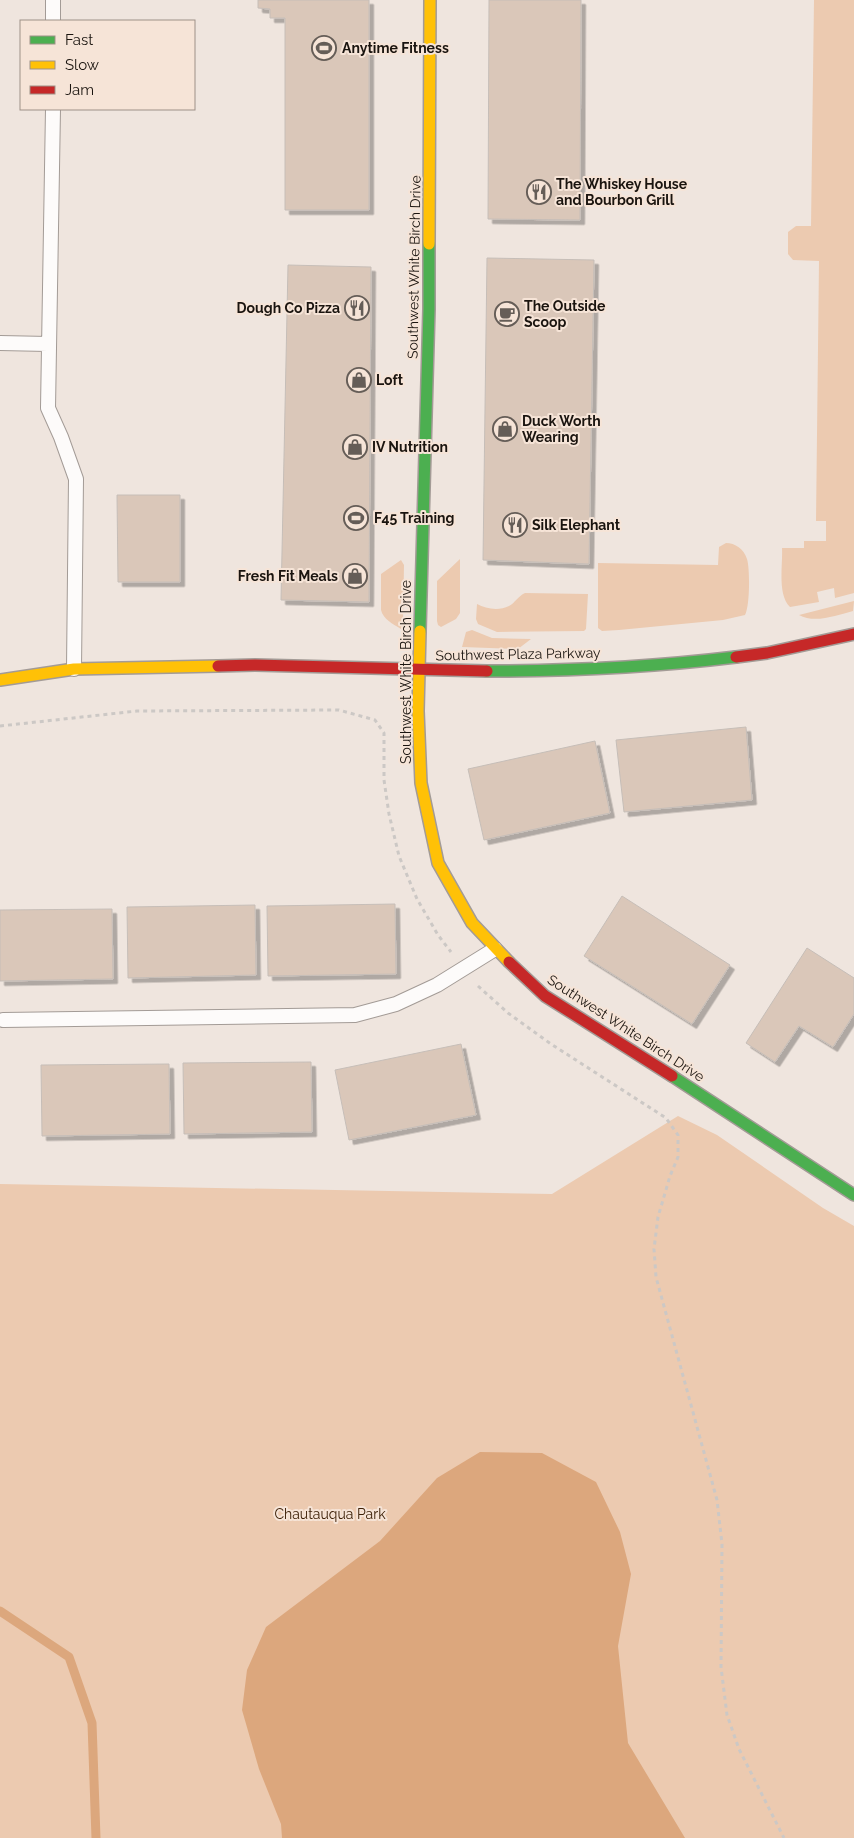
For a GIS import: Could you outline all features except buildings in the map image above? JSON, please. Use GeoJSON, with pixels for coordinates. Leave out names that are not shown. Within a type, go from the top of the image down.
{"type":"FeatureCollection","features":[{"type":"Feature","properties":{"kind":"street","name":"Southwest White Birch Drive"},"geometry":{"type":"LineString","coordinates":[[430,0],[429,309],[418,711],[421,783],[438,863],[472,923],[495,949],[545,996],[854,1195]]}},
{"type":"Feature","properties":{"kind":"street","name":"Southwest Plaza Parkway"},"geometry":{"type":"LineString","coordinates":[[0,680],[74,669],[255,665],[419,670],[548,671],[685,663],[767,653],[854,634]]}},
{"type":"Feature","properties":{"kind":"lane"},"geometry":{"type":"LineString","coordinates":[[53,0],[53,20]]}},
{"type":"Feature","properties":{"kind":"lane"},"geometry":{"type":"LineString","coordinates":[[52,110],[48,408],[76,479],[74,669]]}},
{"type":"Feature","properties":{"kind":"lane"},"geometry":{"type":"LineString","coordinates":[[0,343],[48,344]]}},
{"type":"Feature","properties":{"kind":"lane"},"geometry":{"type":"LineString","coordinates":[[3,1020],[355,1014],[396,1004],[437,985],[495,949]]}},
{"type":"Feature","properties":{"kind":"path"},"geometry":{"type":"LineString","coordinates":[[0,726],[137,711],[339,710],[375,720],[384,733],[384,780],[389,814],[399,856],[417,899],[438,935],[472,981],[508,1013],[551,1044],[666,1118],[678,1135],[678,1157],[670,1176],[658,1217],[654,1250],[656,1277],[717,1500],[722,1544],[721,1667],[727,1715],[739,1749],[784,1838]]}},
{"type":"Feature","properties":{"kind":"green space"},"geometry":{"type":"Polygon","coordinates":[[[814,0],[854,0],[854,593],[835,598],[834,588],[817,592],[819,602],[790,607],[783,595],[782,548],[804,548],[804,541],[826,541],[826,521],[816,521],[819,261],[793,260],[788,254],[788,232],[796,226],[811,226],[814,0]]]}},
{"type":"Feature","properties":{"kind":"green space"},"geometry":{"type":"Polygon","coordinates":[[[726,543],[739,547],[747,559],[749,587],[745,615],[723,620],[619,630],[602,631],[598,628],[598,563],[718,565],[719,547],[726,543]]]}},
{"type":"Feature","properties":{"kind":"green space"},"geometry":{"type":"Polygon","coordinates":[[[460,559],[460,613],[456,619],[441,627],[437,621],[437,581],[460,559]]]}},
{"type":"Feature","properties":{"kind":"green space"},"geometry":{"type":"Polygon","coordinates":[[[401,560],[404,565],[403,621],[401,629],[389,621],[382,613],[381,574],[401,560]]]}},
{"type":"Feature","properties":{"kind":"green space"},"geometry":{"type":"Polygon","coordinates":[[[525,593],[588,594],[586,629],[584,631],[497,632],[478,624],[476,619],[477,604],[488,608],[505,608],[525,593]]]}},
{"type":"Feature","properties":{"kind":"green space"},"geometry":{"type":"Polygon","coordinates":[[[854,601],[853,611],[819,619],[805,618],[799,615],[854,601]]]}},
{"type":"Feature","properties":{"kind":"green space"},"geometry":{"type":"Polygon","coordinates":[[[472,630],[492,638],[531,639],[518,649],[462,647],[466,632],[472,630]]]}},
{"type":"Feature","properties":{"kind":"green space","name":"Chautauqua Park"},"geometry":{"type":"Polygon","coordinates":[[[678,1116],[717,1135],[823,1208],[854,1226],[854,1838],[0,1838],[0,1184],[552,1194],[678,1116]]]}},
{"type":"Feature","properties":{"kind":"shaded area"},"geometry":{"type":"Polygon","coordinates":[[[480,1452],[542,1453],[596,1482],[620,1532],[631,1574],[618,1646],[628,1743],[685,1838],[282,1838],[281,1824],[259,1769],[242,1710],[247,1670],[266,1627],[380,1541],[437,1478],[480,1452]]]}},
{"type":"Feature","properties":{"kind":"waterway"},"geometry":{"type":"LineString","coordinates":[[0,1611],[69,1657],[92,1723],[96,1838]]}},
{"type":"Feature","properties":{"kind":"traffic: fast"},"geometry":{"type":"LineString","coordinates":[[420,631],[429,309],[429,244]]}},
{"type":"Feature","properties":{"kind":"traffic: fast"},"geometry":{"type":"LineString","coordinates":[[487,671],[611,668],[736,657]]}},
{"type":"Feature","properties":{"kind":"traffic: fast"},"geometry":{"type":"LineString","coordinates":[[672,1076],[854,1195]]}},
{"type":"Feature","properties":{"kind":"traffic: slow"},"geometry":{"type":"LineString","coordinates":[[429,244],[430,0]]}},
{"type":"Feature","properties":{"kind":"traffic: slow"},"geometry":{"type":"LineString","coordinates":[[420,631],[418,711],[421,783],[438,863],[472,923],[509,962]]}},
{"type":"Feature","properties":{"kind":"traffic: slow"},"geometry":{"type":"LineString","coordinates":[[0,680],[74,669],[218,666]]}},
{"type":"Feature","properties":{"kind":"traffic: jam"},"geometry":{"type":"LineString","coordinates":[[736,657],[767,653],[854,634]]}},
{"type":"Feature","properties":{"kind":"traffic: jam"},"geometry":{"type":"LineString","coordinates":[[218,666],[255,665],[487,671]]}},
{"type":"Feature","properties":{"kind":"traffic: jam"},"geometry":{"type":"LineString","coordinates":[[509,962],[545,996],[672,1076]]}},
{"type":"Feature","properties":{"kind":"place","name":"Anytime Fitness"},"geometry":{"type":"Point","coordinates":[324,48]}},
{"type":"Feature","properties":{"kind":"place","name":"The Whiskey House and Bourbon Grill"},"geometry":{"type":"Point","coordinates":[539,192]}},
{"type":"Feature","properties":{"kind":"place","name":"Dough Co Pizza"},"geometry":{"type":"Point","coordinates":[357,308]}},
{"type":"Feature","properties":{"kind":"place","name":"The Outside Scoop"},"geometry":{"type":"Point","coordinates":[507,314]}},
{"type":"Feature","properties":{"kind":"place","name":"Loft"},"geometry":{"type":"Point","coordinates":[359,380]}},
{"type":"Feature","properties":{"kind":"place","name":"Duck Worth Wearing"},"geometry":{"type":"Point","coordinates":[505,429]}},
{"type":"Feature","properties":{"kind":"place","name":"IV Nutrition"},"geometry":{"type":"Point","coordinates":[355,447]}},
{"type":"Feature","properties":{"kind":"place","name":"F45 Training"},"geometry":{"type":"Point","coordinates":[356,518]}},
{"type":"Feature","properties":{"kind":"place","name":"Silk Elephant"},"geometry":{"type":"Point","coordinates":[515,525]}},
{"type":"Feature","properties":{"kind":"place","name":"Fresh Fit Meals"},"geometry":{"type":"Point","coordinates":[355,576]}}]}
